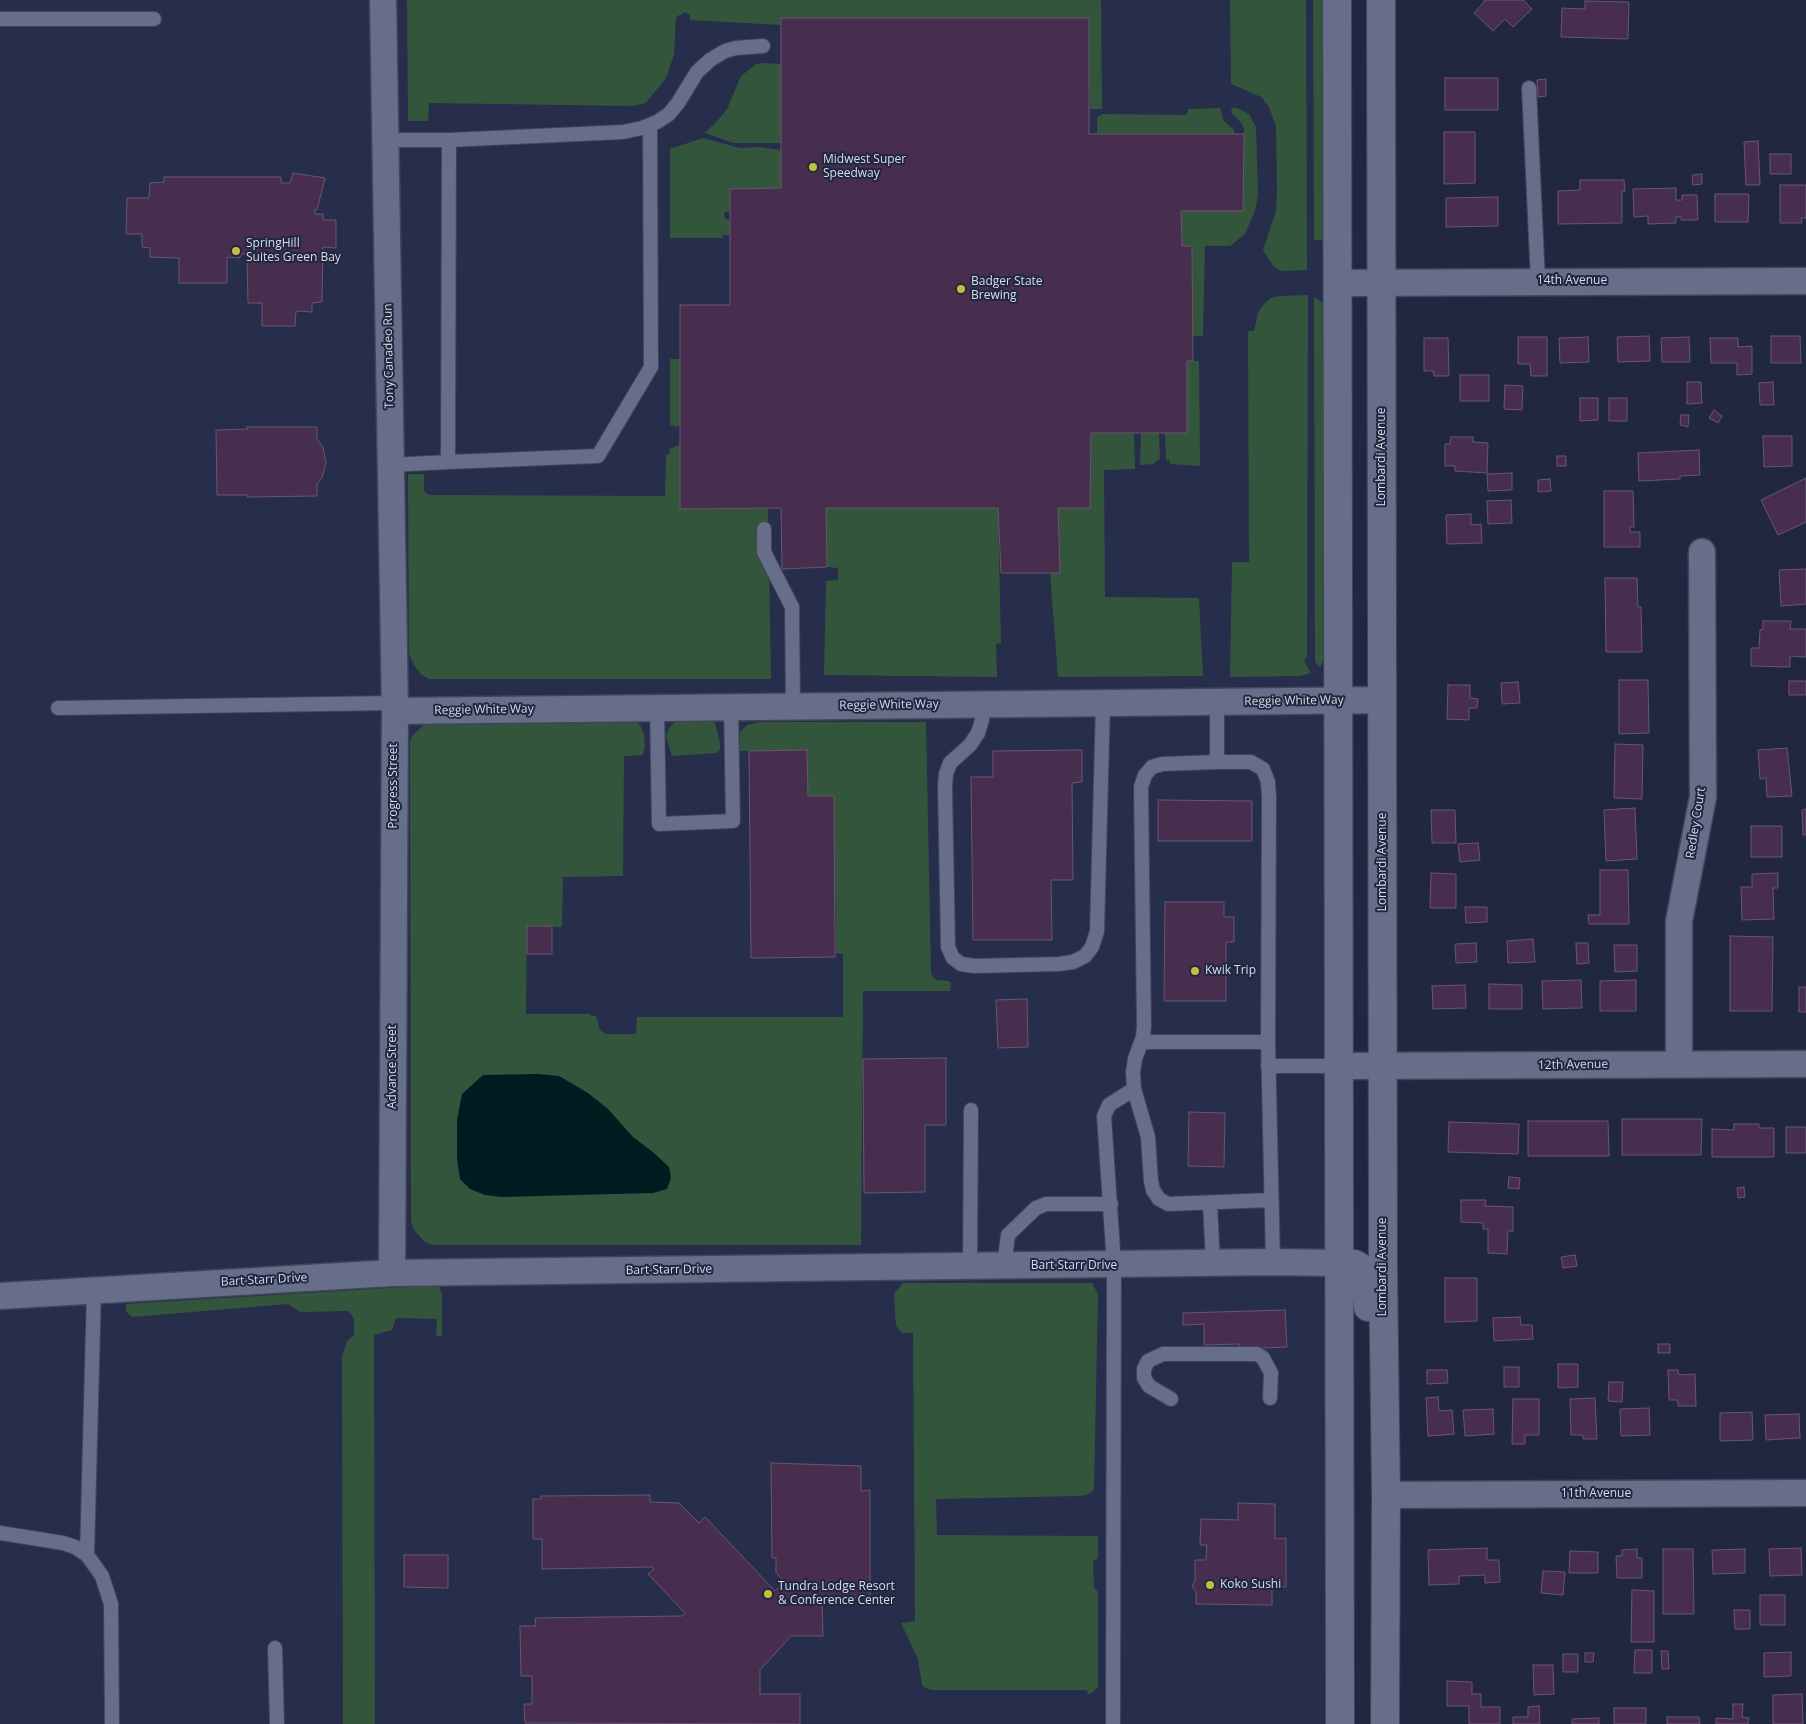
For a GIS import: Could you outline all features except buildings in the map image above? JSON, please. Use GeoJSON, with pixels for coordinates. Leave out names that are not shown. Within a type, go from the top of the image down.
{"type":"FeatureCollection","features":[{"type":"Feature","properties":{"kind":"main road"},"geometry":{"type":"LineString","coordinates":[[1337,0],[1340,1724]]}},
{"type":"Feature","properties":{"kind":"main road","name":"Lombardi Avenue"},"geometry":{"type":"LineString","coordinates":[[1381,0],[1383,1332],[1386,1495],[1385,1724]]}},
{"type":"Feature","properties":{"kind":"main road"},"geometry":{"type":"LineString","coordinates":[[1338,1263],[1355,1264],[1362,1269],[1366,1278],[1370,1320],[1383,1332]]}},
{"type":"Feature","properties":{"kind":"street","name":"Tony Canadeo Run"},"geometry":{"type":"LineString","coordinates":[[382,0],[395,707]]}},
{"type":"Feature","properties":{"kind":"street","name":"14th Avenue"},"geometry":{"type":"LineString","coordinates":[[1338,283],[1806,281]]}},
{"type":"Feature","properties":{"kind":"street","name":"Redley Court"},"geometry":{"type":"LineString","coordinates":[[1679,1063],[1679,921],[1703,797],[1702,552]]}},
{"type":"Feature","properties":{"kind":"street","name":"Reggie White Way"},"geometry":{"type":"LineString","coordinates":[[395,707],[656,708],[1383,700]]}},
{"type":"Feature","properties":{"kind":"street","name":"Progress Street"},"geometry":{"type":"LineString","coordinates":[[394,861],[395,707]]}},
{"type":"Feature","properties":{"kind":"street","name":"Advance Street"},"geometry":{"type":"LineString","coordinates":[[392,1273],[394,861]]}},
{"type":"Feature","properties":{"kind":"street","name":"12th Avenue"},"geometry":{"type":"LineString","coordinates":[[1339,1066],[1679,1063],[1806,1064]]}},
{"type":"Feature","properties":{"kind":"street","name":"Bart Starr Drive"},"geometry":{"type":"LineString","coordinates":[[0,1296],[392,1273],[1273,1262],[1338,1263]]}},
{"type":"Feature","properties":{"kind":"street","name":"11th Avenue"},"geometry":{"type":"LineString","coordinates":[[1386,1495],[1806,1493]]}},
{"type":"Feature","properties":{"kind":"lane"},"geometry":{"type":"LineString","coordinates":[[0,19],[154,19]]}},
{"type":"Feature","properties":{"kind":"lane"},"geometry":{"type":"LineString","coordinates":[[385,140],[449,140],[623,132],[650,125],[669,114],[697,72],[724,51],[763,46]]}},
{"type":"Feature","properties":{"kind":"lane"},"geometry":{"type":"LineString","coordinates":[[1530,88],[1538,281]]}},
{"type":"Feature","properties":{"kind":"lane"},"geometry":{"type":"LineString","coordinates":[[390,464],[598,456],[651,367],[650,125]]}},
{"type":"Feature","properties":{"kind":"lane"},"geometry":{"type":"LineString","coordinates":[[448,462],[449,140]]}},
{"type":"Feature","properties":{"kind":"lane"},"geometry":{"type":"LineString","coordinates":[[764,529],[764,552],[792,608],[793,706]]}},
{"type":"Feature","properties":{"kind":"lane"},"geometry":{"type":"LineString","coordinates":[[1217,701],[1217,762]]}},
{"type":"Feature","properties":{"kind":"lane"},"geometry":{"type":"LineString","coordinates":[[982,704],[982,720],[978,733],[970,745],[950,763],[946,774],[945,786],[948,947],[953,958],[961,964],[975,966],[1073,962],[1085,956],[1092,947],[1097,931],[1104,703]]}},
{"type":"Feature","properties":{"kind":"lane"},"geometry":{"type":"LineString","coordinates":[[58,708],[395,707]]}},
{"type":"Feature","properties":{"kind":"lane"},"geometry":{"type":"LineString","coordinates":[[656,708],[659,824],[733,821],[731,707]]}},
{"type":"Feature","properties":{"kind":"lane"},"geometry":{"type":"LineString","coordinates":[[1271,1200],[1168,1204],[1159,1199],[1153,1190],[1148,1137],[1134,1089],[1133,1072],[1144,1026],[1141,787],[1148,771],[1152,767],[1162,764],[1251,762],[1262,769],[1268,782],[1268,1066],[1273,1262]]}},
{"type":"Feature","properties":{"kind":"lane"},"geometry":{"type":"LineString","coordinates":[[1141,1042],[1268,1042]]}},
{"type":"Feature","properties":{"kind":"lane"},"geometry":{"type":"LineString","coordinates":[[1268,1066],[1339,1066]]}},
{"type":"Feature","properties":{"kind":"lane"},"geometry":{"type":"LineString","coordinates":[[1114,1724],[1114,1265],[1104,1116],[1108,1105],[1134,1089]]}},
{"type":"Feature","properties":{"kind":"lane"},"geometry":{"type":"LineString","coordinates":[[970,1266],[971,1110]]}},
{"type":"Feature","properties":{"kind":"lane"},"geometry":{"type":"LineString","coordinates":[[1210,1203],[1214,1264]]}},
{"type":"Feature","properties":{"kind":"lane"},"geometry":{"type":"LineString","coordinates":[[1004,1266],[1008,1235],[1036,1208],[1046,1204],[1110,1204]]}},
{"type":"Feature","properties":{"kind":"lane"},"geometry":{"type":"LineString","coordinates":[[87,1554],[94,1290]]}},
{"type":"Feature","properties":{"kind":"lane"},"geometry":{"type":"LineString","coordinates":[[1171,1399],[1150,1386],[1144,1378],[1144,1369],[1148,1360],[1163,1354],[1257,1354],[1263,1358],[1271,1373],[1270,1398]]}},
{"type":"Feature","properties":{"kind":"lane"},"geometry":{"type":"LineString","coordinates":[[0,1533],[63,1543],[75,1547],[87,1554],[102,1576],[111,1604],[112,1724]]}},
{"type":"Feature","properties":{"kind":"lane"},"geometry":{"type":"LineString","coordinates":[[274,1648],[278,1724]]}},
{"type":"Feature","properties":{"kind":"shaded area"},"geometry":{"type":"Polygon","coordinates":[[[0,0],[1337,0],[1334,1724],[0,1724],[0,0]]]}},
{"type":"Feature","properties":{"kind":"shaded area"},"geometry":{"type":"Polygon","coordinates":[[[538,1074],[559,1076],[588,1093],[608,1109],[633,1137],[669,1167],[671,1178],[667,1189],[653,1193],[502,1197],[485,1195],[470,1189],[460,1179],[457,1159],[457,1120],[462,1094],[483,1075],[538,1074]]]}},
{"type":"Feature","properties":{"kind":"green space"},"geometry":{"type":"Polygon","coordinates":[[[407,0],[1101,0],[1102,109],[1090,109],[1089,18],[781,18],[781,25],[690,20],[690,15],[685,12],[676,17],[674,55],[666,78],[646,103],[633,106],[429,103],[428,121],[408,121],[407,0]]]}},
{"type":"Feature","properties":{"kind":"green space"},"geometry":{"type":"Polygon","coordinates":[[[1230,0],[1306,0],[1307,270],[1282,271],[1273,266],[1263,250],[1276,211],[1276,126],[1269,107],[1261,97],[1231,84],[1230,0]]]}},
{"type":"Feature","properties":{"kind":"green space"},"geometry":{"type":"Polygon","coordinates":[[[1313,0],[1322,0],[1323,240],[1314,240],[1313,0]]]}},
{"type":"Feature","properties":{"kind":"green space"},"geometry":{"type":"Polygon","coordinates":[[[756,64],[781,64],[781,143],[733,143],[705,133],[727,109],[741,76],[756,64]]]}},
{"type":"Feature","properties":{"kind":"green space"},"geometry":{"type":"Polygon","coordinates":[[[1220,108],[1224,121],[1233,129],[1235,134],[1097,134],[1097,117],[1103,114],[1187,115],[1188,109],[1220,108]]]}},
{"type":"Feature","properties":{"kind":"green space"},"geometry":{"type":"Polygon","coordinates":[[[1231,108],[1237,108],[1249,114],[1256,127],[1258,195],[1255,211],[1245,234],[1230,246],[1205,246],[1203,336],[1193,336],[1192,246],[1182,246],[1181,211],[1243,210],[1244,129],[1232,113],[1231,108]]]}},
{"type":"Feature","properties":{"kind":"green space"},"geometry":{"type":"Polygon","coordinates":[[[703,138],[740,148],[759,147],[781,150],[781,188],[731,189],[730,211],[724,212],[725,219],[730,220],[730,235],[723,235],[723,238],[670,238],[670,149],[703,138]]]}},
{"type":"Feature","properties":{"kind":"green space"},"geometry":{"type":"Polygon","coordinates":[[[1308,295],[1307,657],[1304,661],[1311,673],[1300,676],[1230,677],[1232,562],[1249,562],[1248,331],[1254,331],[1258,313],[1271,298],[1308,295]]]}},
{"type":"Feature","properties":{"kind":"green space"},"geometry":{"type":"Polygon","coordinates":[[[1314,297],[1323,303],[1324,638],[1323,661],[1320,667],[1315,662],[1314,297]]]}},
{"type":"Feature","properties":{"kind":"green space"},"geometry":{"type":"Polygon","coordinates":[[[670,359],[680,359],[680,425],[677,427],[670,425],[670,359]]]}},
{"type":"Feature","properties":{"kind":"green space"},"geometry":{"type":"Polygon","coordinates":[[[1187,361],[1199,361],[1200,466],[1170,464],[1170,461],[1166,460],[1165,433],[1187,433],[1187,361]]]}},
{"type":"Feature","properties":{"kind":"green space"},"geometry":{"type":"Polygon","coordinates":[[[1091,433],[1134,433],[1135,469],[1104,470],[1105,597],[1199,598],[1203,676],[1058,677],[1050,573],[1060,573],[1058,508],[1090,508],[1091,433]]]}},
{"type":"Feature","properties":{"kind":"green space"},"geometry":{"type":"Polygon","coordinates":[[[1141,433],[1159,433],[1160,459],[1154,464],[1140,465],[1141,433]]]}},
{"type":"Feature","properties":{"kind":"green space"},"geometry":{"type":"Polygon","coordinates":[[[680,445],[680,509],[768,509],[771,679],[429,679],[421,674],[409,654],[408,474],[424,474],[424,491],[429,495],[665,496],[666,455],[670,454],[669,449],[680,445]]]}},
{"type":"Feature","properties":{"kind":"green space"},"geometry":{"type":"Polygon","coordinates":[[[826,508],[998,508],[1001,643],[996,644],[997,677],[824,675],[826,581],[838,580],[838,568],[827,567],[826,508]]]}},
{"type":"Feature","properties":{"kind":"green space"},"geometry":{"type":"Polygon","coordinates":[[[633,720],[640,725],[644,734],[645,746],[643,755],[624,756],[623,876],[563,877],[562,927],[527,926],[526,1014],[591,1014],[591,1016],[596,1016],[600,1030],[606,1034],[636,1034],[637,1017],[843,1017],[843,954],[836,953],[834,796],[808,796],[807,750],[739,751],[740,732],[747,725],[760,722],[926,722],[931,974],[936,980],[949,981],[951,983],[950,991],[863,991],[861,1245],[433,1245],[425,1242],[414,1230],[411,1221],[410,742],[412,736],[431,721],[633,720]]]}},
{"type":"Feature","properties":{"kind":"green space"},"geometry":{"type":"Polygon","coordinates":[[[709,720],[715,723],[720,750],[716,753],[672,756],[666,736],[669,728],[675,722],[709,720]]]}},
{"type":"Feature","properties":{"kind":"green space"},"geometry":{"type":"Polygon","coordinates":[[[903,1283],[1092,1283],[1098,1294],[1094,1490],[1087,1495],[1079,1496],[936,1499],[937,1535],[1098,1536],[1098,1558],[1093,1561],[1094,1588],[1098,1592],[1098,1687],[1092,1693],[1088,1694],[1087,1690],[932,1690],[922,1685],[918,1659],[901,1623],[915,1621],[913,1333],[902,1333],[896,1326],[894,1294],[903,1283]]]}},
{"type":"Feature","properties":{"kind":"green space"},"geometry":{"type":"Polygon","coordinates":[[[439,1285],[442,1295],[442,1336],[436,1336],[437,1319],[396,1318],[392,1330],[374,1335],[375,1724],[343,1724],[342,1356],[347,1341],[354,1335],[354,1319],[349,1311],[300,1312],[288,1304],[132,1317],[126,1311],[126,1304],[439,1285]]]}},
{"type":"Feature","properties":{"kind":"place","name":"Midwest Super Speedway"},"geometry":{"type":"Point","coordinates":[813,167]}},
{"type":"Feature","properties":{"kind":"place","name":"SpringHill Suites Green Bay"},"geometry":{"type":"Point","coordinates":[236,251]}},
{"type":"Feature","properties":{"kind":"place","name":"Badger State Brewing"},"geometry":{"type":"Point","coordinates":[961,289]}},
{"type":"Feature","properties":{"kind":"place","name":"Kwik Trip"},"geometry":{"type":"Point","coordinates":[1195,971]}},
{"type":"Feature","properties":{"kind":"place","name":"Koko Sushi"},"geometry":{"type":"Point","coordinates":[1210,1585]}},
{"type":"Feature","properties":{"kind":"place","name":"Tundra Lodge Resort & Conference Center"},"geometry":{"type":"Point","coordinates":[768,1594]}}]}
